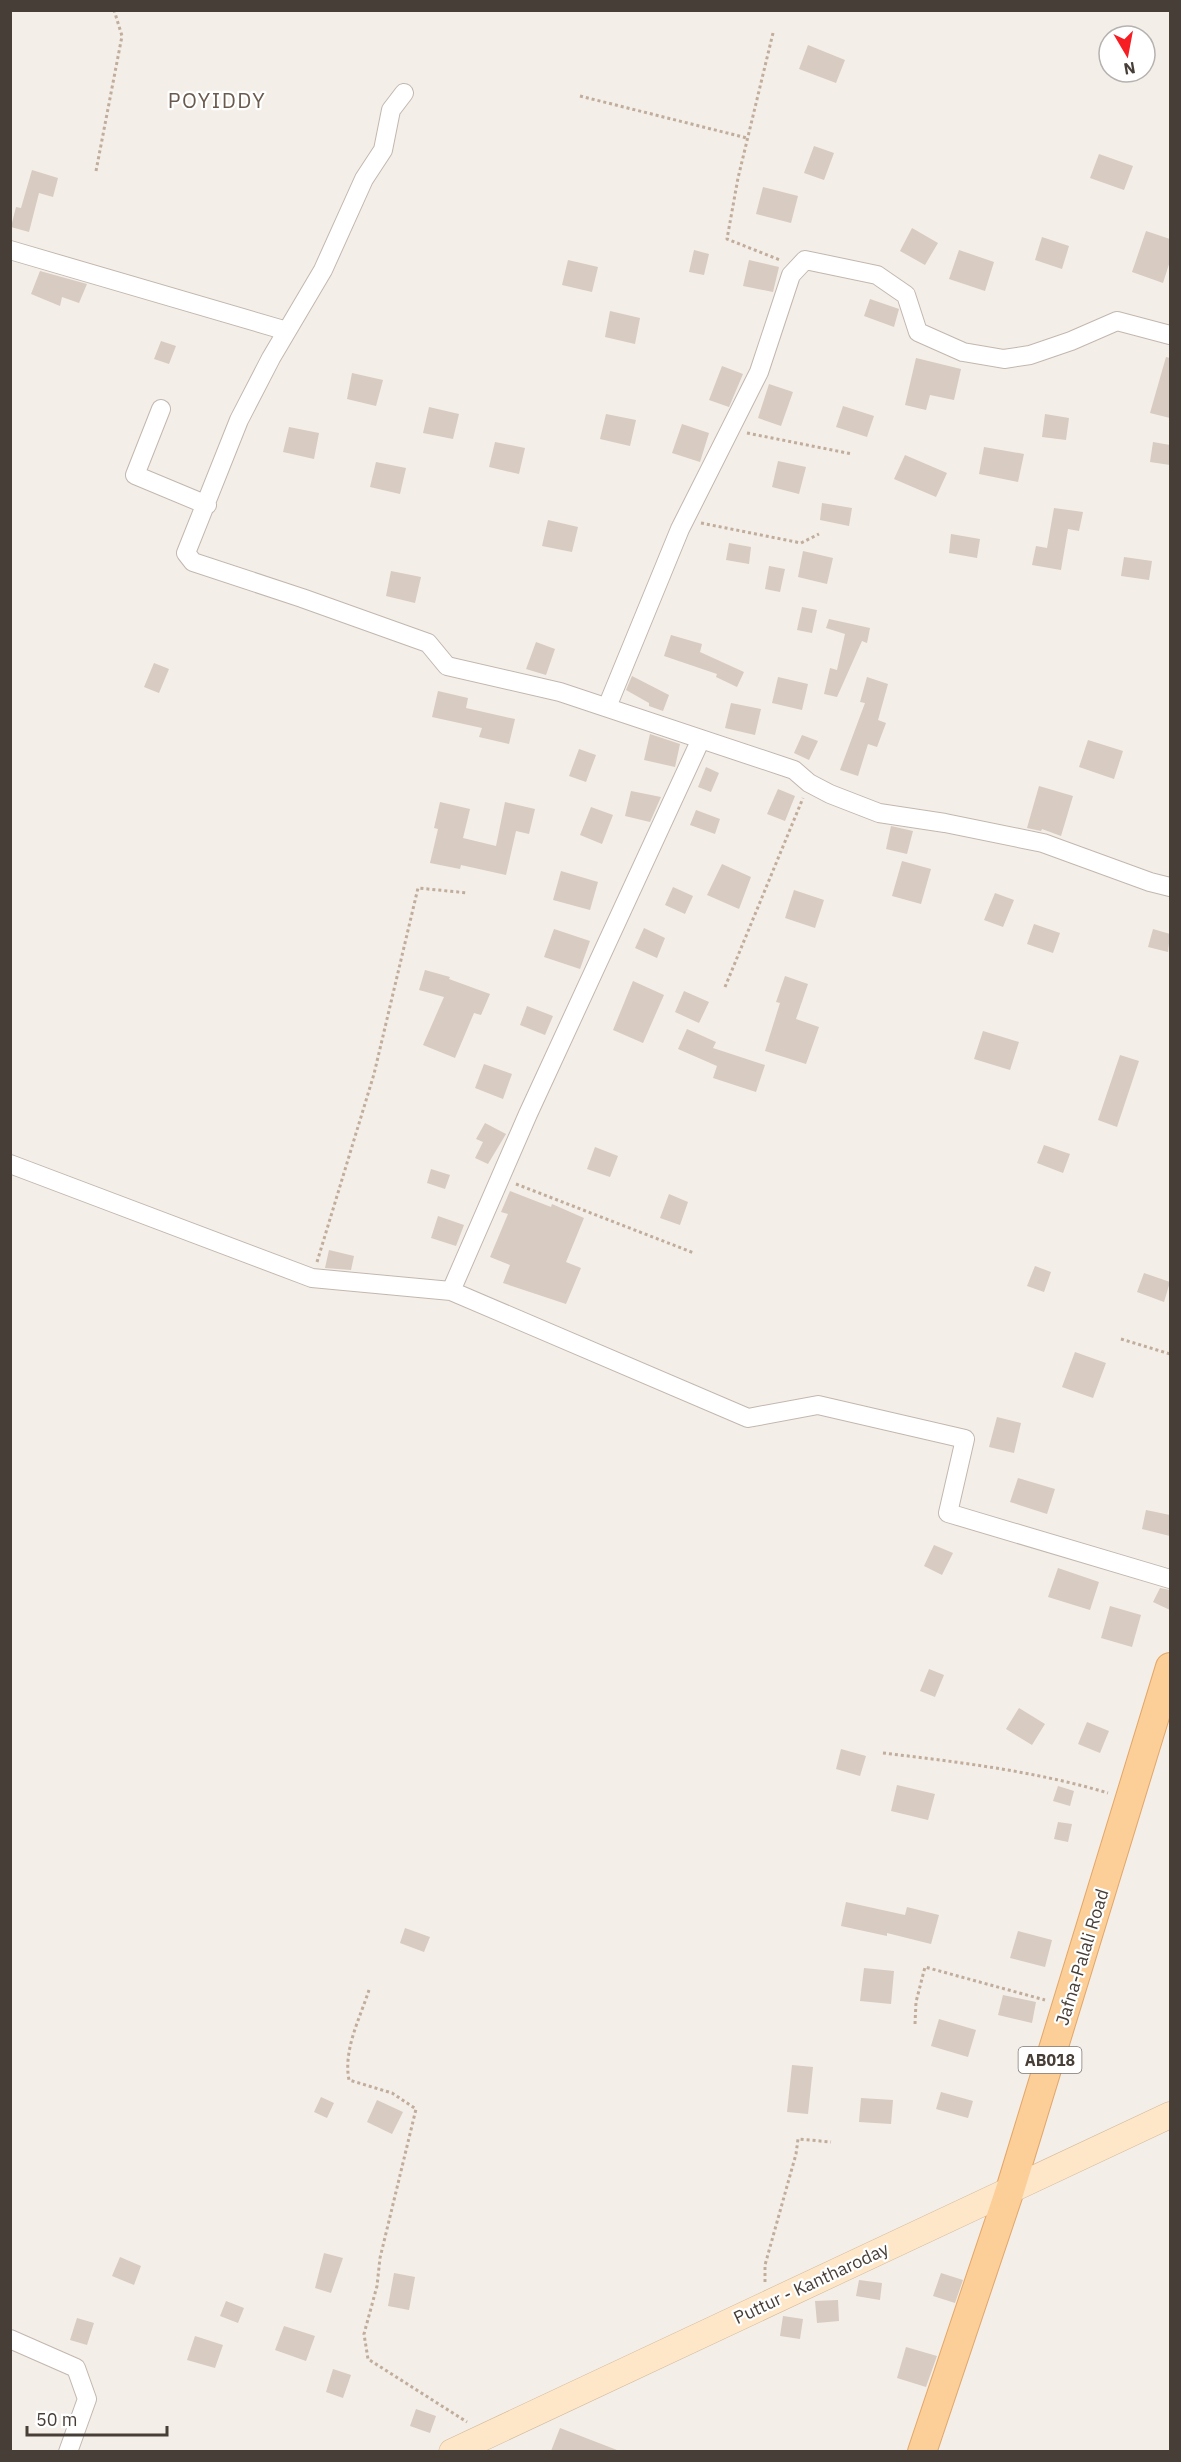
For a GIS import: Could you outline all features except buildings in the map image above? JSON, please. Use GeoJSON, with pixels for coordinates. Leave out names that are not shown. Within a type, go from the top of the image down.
{"type":"FeatureCollection","features":[{"type":"Feature","properties":{"kind":"main road","name":"Jafna-Palali Road"},"geometry":{"type":"LineString","coordinates":[[922,2451],[1010,2190],[1170,1667]]}},
{"type":"Feature","properties":{"kind":"main road","name":"Puttur - Kantharoday"},"geometry":{"type":"LineString","coordinates":[[452,2451],[1170,2115]]}},
{"type":"Feature","properties":{"kind":"street"},"geometry":{"type":"LineString","coordinates":[[404,93],[391,110],[383,150],[364,179],[323,270],[239,420],[186,553],[193,562],[428,643],[447,666],[560,692],[794,770],[809,783],[879,813],[945,823],[1043,843],[1150,882],[1170,887]]}},
{"type":"Feature","properties":{"kind":"street"},"geometry":{"type":"LineString","coordinates":[[10,250],[287,331]]}},
{"type":"Feature","properties":{"kind":"street"},"geometry":{"type":"LineString","coordinates":[[607,707],[684,520],[759,372],[791,275],[805,260],[878,275],[906,295],[918,332],[963,352],[1004,360],[1030,355],[1071,341],[1117,321],[1170,335]]}},
{"type":"Feature","properties":{"kind":"street"},"geometry":{"type":"LineString","coordinates":[[161,409],[135,475],[207,505]]}},
{"type":"Feature","properties":{"kind":"street"},"geometry":{"type":"LineString","coordinates":[[451,1291],[500,1178],[701,739]]}},
{"type":"Feature","properties":{"kind":"street"},"geometry":{"type":"LineString","coordinates":[[10,1164],[312,1278],[451,1291],[748,1418],[818,1405],[965,1439],[948,1513],[1170,1579]]}},
{"type":"Feature","properties":{"kind":"street"},"geometry":{"type":"LineString","coordinates":[[10,2339],[76,2368],[87,2399],[68,2451]]}},
{"type":"Feature","properties":{"kind":"path"},"geometry":{"type":"LineString","coordinates":[[96,171],[122,36],[114,10]]}},
{"type":"Feature","properties":{"kind":"path"},"geometry":{"type":"LineString","coordinates":[[773,33],[747,138],[727,239],[798,267]]}},
{"type":"Feature","properties":{"kind":"path"},"geometry":{"type":"LineString","coordinates":[[579,96],[747,138]]}},
{"type":"Feature","properties":{"kind":"path"},"geometry":{"type":"LineString","coordinates":[[731,430],[852,454]]}},
{"type":"Feature","properties":{"kind":"path"},"geometry":{"type":"LineString","coordinates":[[684,520],[801,543],[819,534]]}},
{"type":"Feature","properties":{"kind":"path"},"geometry":{"type":"LineString","coordinates":[[724,987],[809,783]]}},
{"type":"Feature","properties":{"kind":"path"},"geometry":{"type":"LineString","coordinates":[[312,1278],[374,1074],[418,888],[468,892]]}},
{"type":"Feature","properties":{"kind":"path"},"geometry":{"type":"LineString","coordinates":[[500,1178],[694,1253]]}},
{"type":"Feature","properties":{"kind":"path"},"geometry":{"type":"LineString","coordinates":[[1121,1339],[1170,1354]]}},
{"type":"Feature","properties":{"kind":"path"},"geometry":{"type":"LineString","coordinates":[[883,1753],[978,1764],[1084,1786],[1130,1800]]}},
{"type":"Feature","properties":{"kind":"path"},"geometry":{"type":"LineString","coordinates":[[915,2024],[916,2002],[925,1967],[1067,2006]]}},
{"type":"Feature","properties":{"kind":"path"},"geometry":{"type":"LineString","coordinates":[[369,1990],[348,2053],[349,2080],[392,2093],[416,2109],[380,2258],[377,2286],[364,2334],[368,2358],[457,2413],[485,2436]]}},
{"type":"Feature","properties":{"kind":"path"},"geometry":{"type":"LineString","coordinates":[[766,2305],[765,2265],[796,2154],[798,2139],[831,2142]]}},
{"type":"Feature","properties":{"kind":"district","name":"POYIDDY"},"geometry":{"type":"Point","coordinates":[217,100]}}]}
